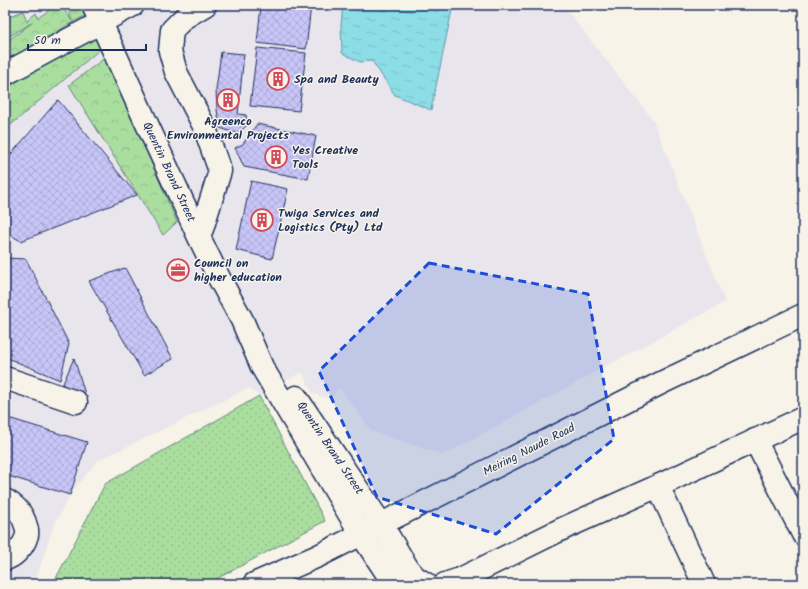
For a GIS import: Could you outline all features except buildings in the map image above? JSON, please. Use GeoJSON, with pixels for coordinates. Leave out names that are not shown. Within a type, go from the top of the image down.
{"type":"FeatureCollection","features":[{"type":"Feature","properties":{"kind":"street"},"geometry":{"type":"LineString","coordinates":[[5,74],[97,14],[133,5]]}},
{"type":"Feature","properties":{"kind":"street"},"geometry":{"type":"LineString","coordinates":[[202,229],[220,171],[204,126],[176,72],[170,51],[172,30],[185,17],[205,5]]}},
{"type":"Feature","properties":{"kind":"street","name":"Quentin Brand Street"},"geometry":{"type":"LineString","coordinates":[[97,14],[198,235],[250,336],[256,354],[269,379],[361,534],[394,584]]}},
{"type":"Feature","properties":{"kind":"street","name":"Meiring Naude Road"},"geometry":{"type":"LineString","coordinates":[[254,584],[318,556],[656,386],[803,314]]}},
{"type":"Feature","properties":{"kind":"street","name":"Quentin Brand Street"},"geometry":{"type":"LineString","coordinates":[[250,336],[273,358],[298,401],[381,524],[408,569],[416,578],[426,584]]}},
{"type":"Feature","properties":{"kind":"street"},"geometry":{"type":"LineString","coordinates":[[5,378],[76,402]]}},
{"type":"Feature","properties":{"kind":"street"},"geometry":{"type":"LineString","coordinates":[[445,584],[460,579],[476,577],[562,529],[803,418]]}},
{"type":"Feature","properties":{"kind":"street"},"geometry":{"type":"LineString","coordinates":[[755,440],[803,534]]}},
{"type":"Feature","properties":{"kind":"street"},"geometry":{"type":"LineString","coordinates":[[658,486],[704,584]]}},
{"type":"Feature","properties":{"kind":"street"},"geometry":{"type":"LineString","coordinates":[[5,500],[21,512],[28,530],[24,543],[18,552],[5,559]]}},
{"type":"Feature","properties":{"kind":"highlighted area"},"geometry":{"type":"Polygon","coordinates":[[[429,263],[588,294],[614,439],[496,534],[377,497],[319,371],[429,263]]]}},
{"type":"Feature","properties":{"kind":"shaded area"},"geometry":{"type":"Polygon","coordinates":[[[5,5],[563,5],[653,120],[725,302],[443,455],[372,431],[339,388],[331,399],[313,394],[302,372],[259,396],[249,388],[97,461],[70,495],[53,527],[37,576],[30,584],[5,584],[5,5]]]}},
{"type":"Feature","properties":{"kind":"green space"},"geometry":{"type":"Polygon","coordinates":[[[56,5],[61,5],[72,21],[67,5],[83,5],[87,15],[5,64],[5,43],[33,22],[5,39],[5,18],[23,11],[27,21],[36,13],[38,18],[56,5]]]}},
{"type":"Feature","properties":{"kind":"green space"},"geometry":{"type":"Polygon","coordinates":[[[96,32],[105,45],[5,130],[5,89],[96,32]]]}},
{"type":"Feature","properties":{"kind":"green space"},"geometry":{"type":"Polygon","coordinates":[[[106,57],[177,222],[163,235],[69,85],[106,57]]]}},
{"type":"Feature","properties":{"kind":"green space"},"geometry":{"type":"Polygon","coordinates":[[[259,396],[325,521],[207,584],[53,584],[105,484],[259,396]]]}},
{"type":"Feature","properties":{"kind":"water"},"geometry":{"type":"Polygon","coordinates":[[[343,5],[453,5],[431,110],[395,95],[372,61],[360,62],[342,53],[341,25],[343,5]]]}},
{"type":"Feature","properties":{"kind":"place","name":"Spa and Beauty"},"geometry":{"type":"Point","coordinates":[278,79]}},
{"type":"Feature","properties":{"kind":"place","name":"Agreenco Environmental Projects"},"geometry":{"type":"Point","coordinates":[228,100]}},
{"type":"Feature","properties":{"kind":"place","name":"Yes Creative Tools"},"geometry":{"type":"Point","coordinates":[276,157]}},
{"type":"Feature","properties":{"kind":"place","name":"Twiga Services and Logistics (Pty) Ltd"},"geometry":{"type":"Point","coordinates":[262,220]}},
{"type":"Feature","properties":{"kind":"place","name":"Council on higher education"},"geometry":{"type":"Point","coordinates":[178,270]}}]}
